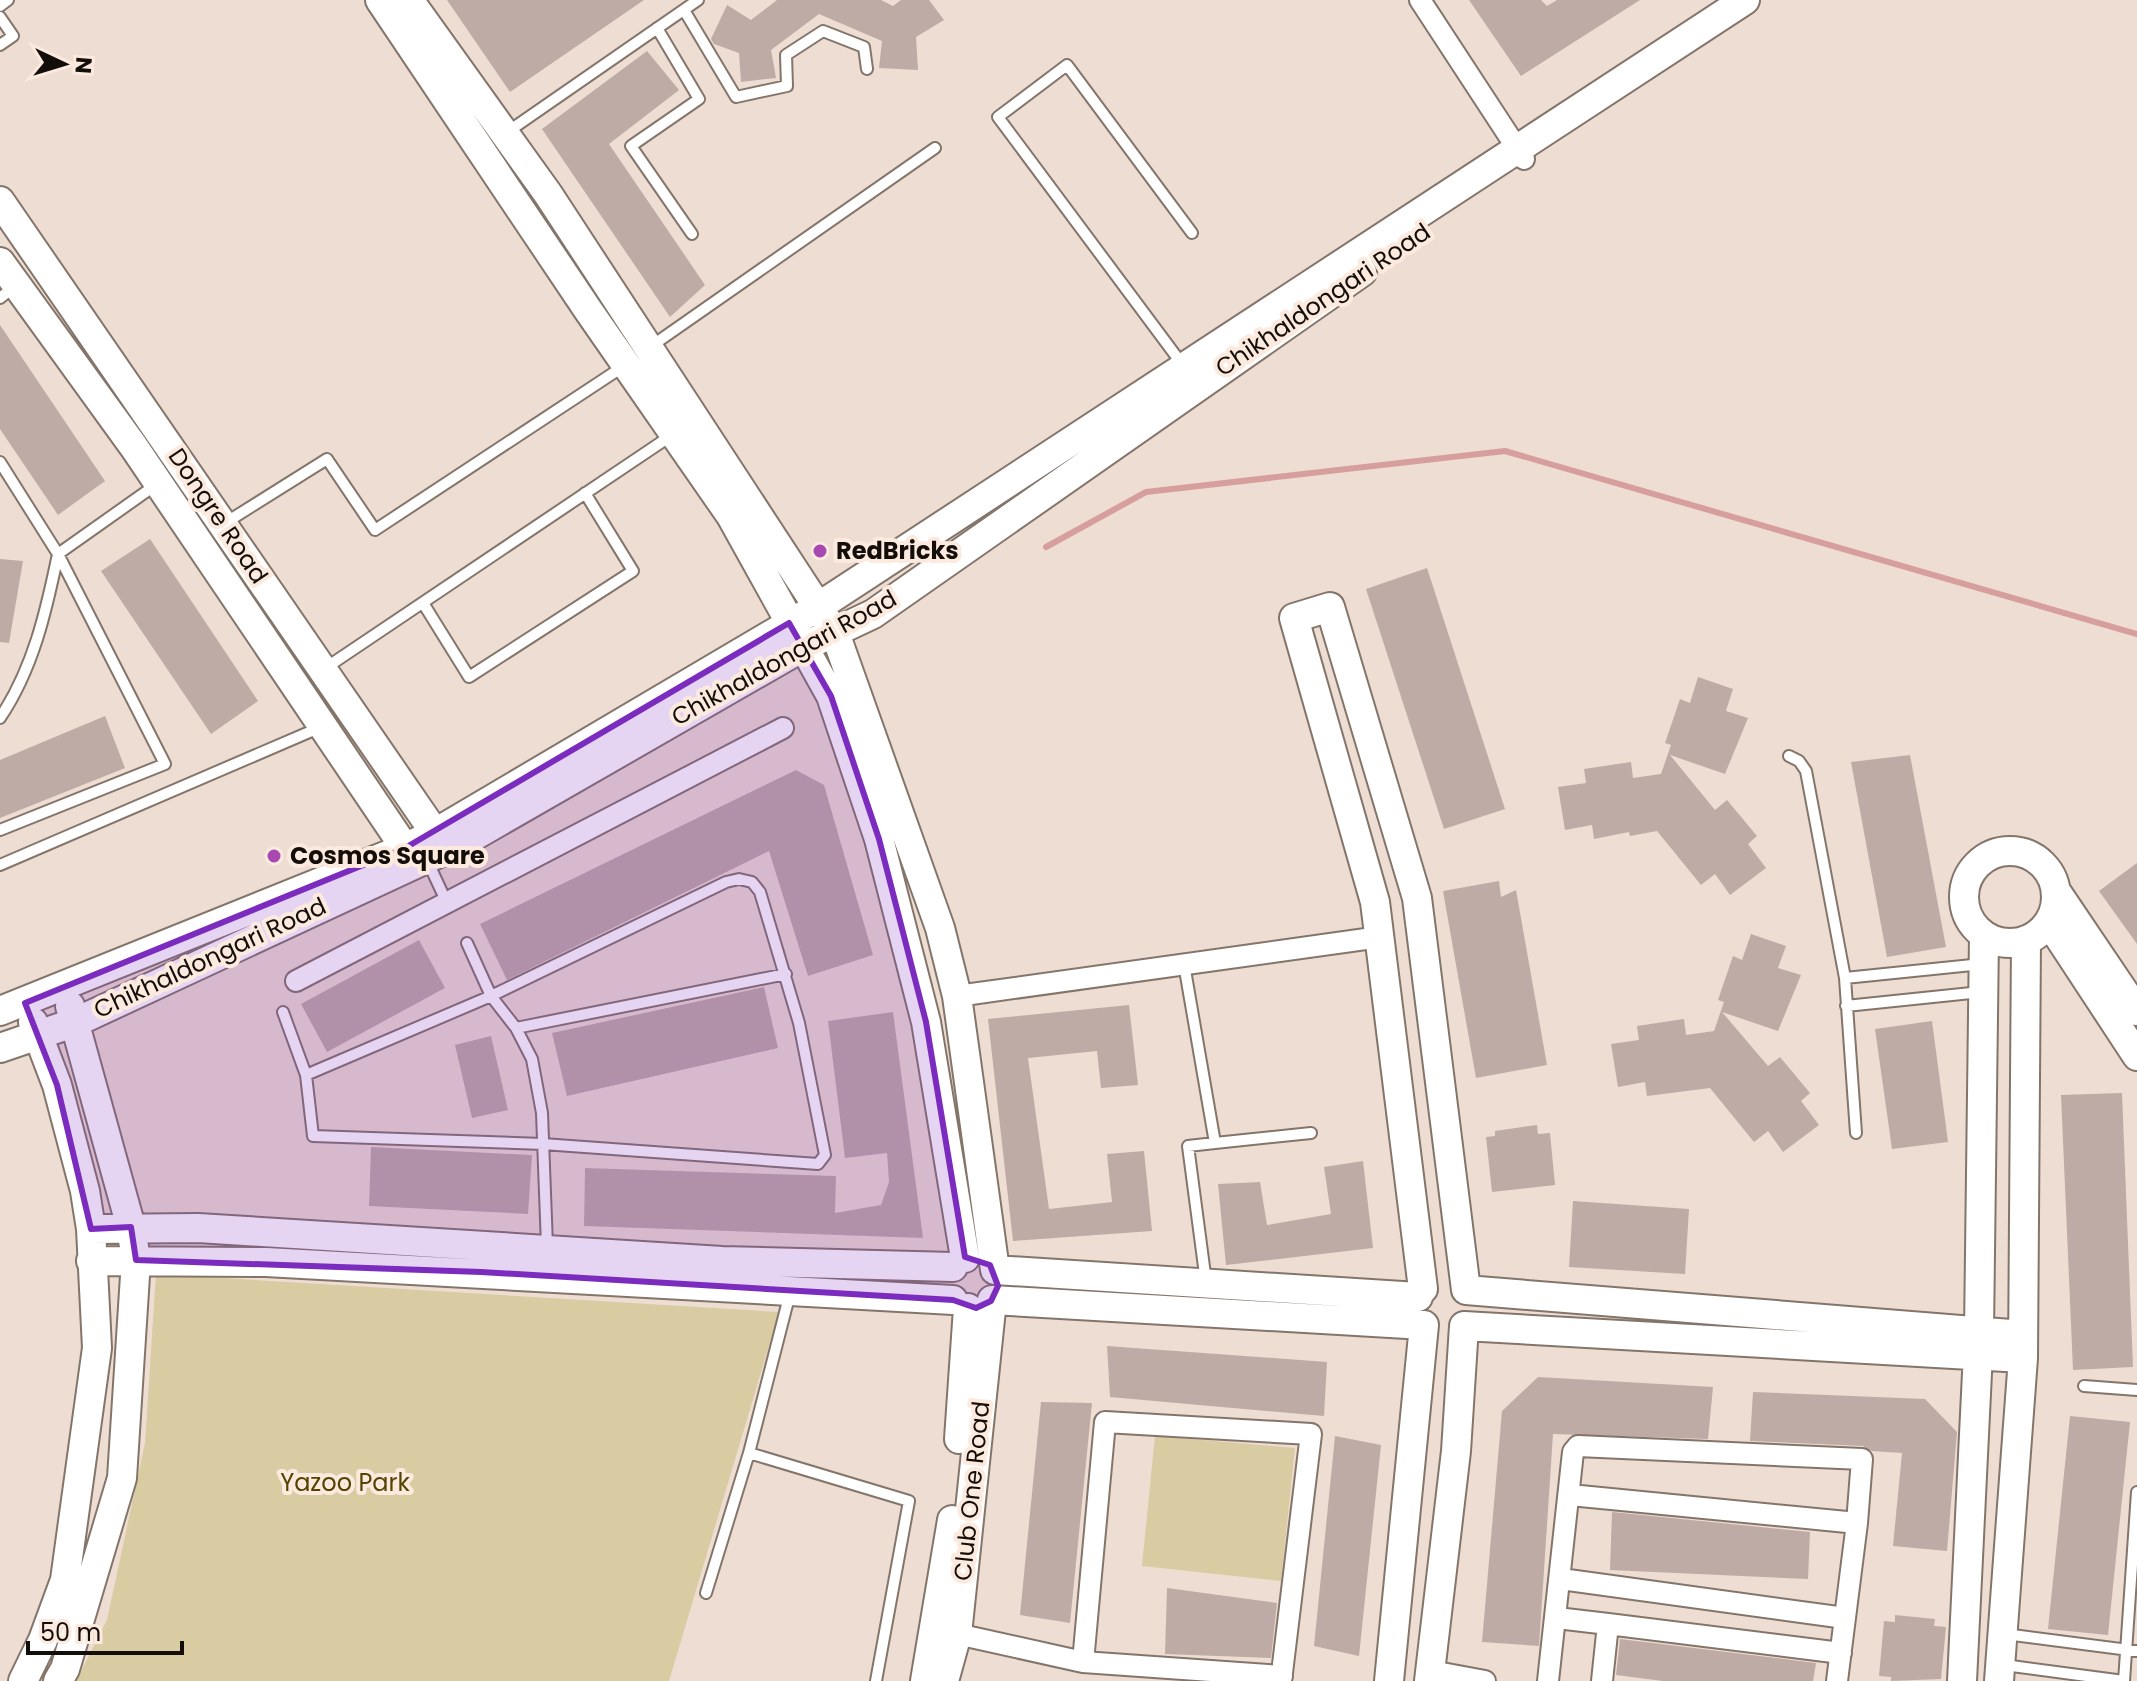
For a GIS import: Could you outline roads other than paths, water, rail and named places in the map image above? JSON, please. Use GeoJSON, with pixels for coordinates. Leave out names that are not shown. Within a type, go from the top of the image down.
{"type":"FeatureCollection","features":[{"type":"Feature","properties":{"kind":"street"},"geometry":{"type":"LineString","coordinates":[[380,0],[637,357]]}},
{"type":"Feature","properties":{"kind":"street"},"geometry":{"type":"LineString","coordinates":[[409,0],[504,134],[637,357]]}},
{"type":"Feature","properties":{"kind":"street"},"geometry":{"type":"LineString","coordinates":[[1420,0],[1521,153]]}},
{"type":"Feature","properties":{"kind":"street","name":"Chikhaldongari Road"},"geometry":{"type":"LineString","coordinates":[[0,1048],[76,1022],[422,847],[796,635],[818,607],[1183,366],[1521,153],[1543,135],[1745,0]]}},
{"type":"Feature","properties":{"kind":"street","name":"Chikhaldongari Road"},"geometry":{"type":"LineString","coordinates":[[796,635],[835,633],[873,614],[1304,310],[1505,179],[1521,153]]}},
{"type":"Feature","properties":{"kind":"street","name":"Dongre Road"},"geometry":{"type":"LineString","coordinates":[[0,201],[323,670],[422,847]]}},
{"type":"Feature","properties":{"kind":"street","name":"Dongre Road"},"geometry":{"type":"LineString","coordinates":[[0,262],[8,291],[158,483],[322,726],[422,847]]}},
{"type":"Feature","properties":{"kind":"street","name":"Club One Road"},"geometry":{"type":"LineString","coordinates":[[637,357],[674,434],[731,516],[831,696],[879,839],[926,1022],[959,1262],[947,1283],[971,1303]]}},
{"type":"Feature","properties":{"kind":"street","name":"Club One Road"},"geometry":{"type":"LineString","coordinates":[[637,357],[835,633],[940,928],[957,996],[998,1286],[971,1303]]}},
{"type":"Feature","properties":{"kind":"street"},"geometry":{"type":"LineString","coordinates":[[1485,1681],[1430,1676],[1456,1451],[1464,1326],[1472,1305],[1466,1290],[1417,898],[1330,607],[1294,618],[1375,902],[1421,1293],[1418,1317],[1430,1331],[1448,1334],[1464,1326],[2023,1347]]}},
{"type":"Feature","properties":{"kind":"street"},"geometry":{"type":"LineString","coordinates":[[296,981],[783,728]]}},
{"type":"Feature","properties":{"kind":"street","name":"Chikhaldongari Road"},"geometry":{"type":"LineString","coordinates":[[13,1007],[422,847]]}},
{"type":"Feature","properties":{"kind":"street"},"geometry":{"type":"LineString","coordinates":[[2026,940],[2023,1347],[2002,1659],[1964,1668],[1978,1344],[1984,950],[1963,898],[1972,870],[1983,859],[2013,851],[2041,863],[2056,891],[2135,1005]]}},
{"type":"Feature","properties":{"kind":"street"},"geometry":{"type":"LineString","coordinates":[[1984,950],[1997,942],[2026,940],[2049,922],[2056,891]]}},
{"type":"Feature","properties":{"kind":"street"},"geometry":{"type":"LineString","coordinates":[[2049,922],[2137,1056]]}},
{"type":"Feature","properties":{"kind":"street"},"geometry":{"type":"LineString","coordinates":[[957,996],[1380,937]]}},
{"type":"Feature","properties":{"kind":"street"},"geometry":{"type":"LineString","coordinates":[[58,1681],[65,1669],[122,1478],[136,1260],[131,1227],[76,1022],[63,986]]}},
{"type":"Feature","properties":{"kind":"street"},"geometry":{"type":"LineString","coordinates":[[13,1007],[39,1037],[57,1085],[85,1191],[91,1229],[97,1348],[65,1580],[43,1640],[23,1681]]}},
{"type":"Feature","properties":{"kind":"street"},"geometry":{"type":"LineString","coordinates":[[91,1229],[198,1228],[547,1262],[790,1290],[971,1303],[1424,1325]]}},
{"type":"Feature","properties":{"kind":"street"},"geometry":{"type":"LineString","coordinates":[[91,1261],[547,1262],[854,1267],[959,1262],[979,1258],[995,1270],[1421,1293],[1445,1279],[1466,1290],[1978,1344]]}},
{"type":"Feature","properties":{"kind":"street","name":"Club One Road"},"geometry":{"type":"LineString","coordinates":[[944,1681],[957,1634],[971,1303]]}},
{"type":"Feature","properties":{"kind":"street","name":"Club One Road"},"geometry":{"type":"LineString","coordinates":[[925,1681],[956,1493],[971,1303]]}},
{"type":"Feature","properties":{"kind":"street"},"geometry":{"type":"LineString","coordinates":[[1389,1681],[1424,1325]]}},
{"type":"Feature","properties":{"kind":"street"},"geometry":{"type":"LineString","coordinates":[[957,1634],[1083,1662],[1167,1676],[1282,1678],[1311,1434],[1105,1422],[1083,1662]]}},
{"type":"Feature","properties":{"kind":"street"},"geometry":{"type":"LineString","coordinates":[[1548,1681],[1573,1452],[1578,1446],[1587,1444],[1862,1459],[1837,1681]]}},
{"type":"Feature","properties":{"kind":"street"},"geometry":{"type":"LineString","coordinates":[[1570,1495],[1857,1523]]}},
{"type":"Feature","properties":{"kind":"street"},"geometry":{"type":"LineString","coordinates":[[1561,1579],[1845,1618]]}},
{"type":"Feature","properties":{"kind":"street"},"geometry":{"type":"LineString","coordinates":[[1557,1618],[1841,1653]]}},
{"type":"Feature","properties":{"kind":"street"},"geometry":{"type":"LineString","coordinates":[[1602,1681],[1608,1624]]}},
{"type":"Feature","properties":{"kind":"lane"},"geometry":{"type":"LineString","coordinates":[[0,6],[8,0]]}},
{"type":"Feature","properties":{"kind":"lane"},"geometry":{"type":"LineString","coordinates":[[504,134],[698,0]]}},
{"type":"Feature","properties":{"kind":"lane"},"geometry":{"type":"LineString","coordinates":[[684,10],[736,97],[787,86],[786,55],[823,31],[864,47],[867,69]]}},
{"type":"Feature","properties":{"kind":"lane"},"geometry":{"type":"LineString","coordinates":[[0,17],[13,36],[0,45]]}},
{"type":"Feature","properties":{"kind":"lane"},"geometry":{"type":"LineString","coordinates":[[657,28],[699,99],[631,146],[692,234]]}},
{"type":"Feature","properties":{"kind":"lane"},"geometry":{"type":"LineString","coordinates":[[1183,366],[998,117],[1067,65],[1192,233]]}},
{"type":"Feature","properties":{"kind":"lane"},"geometry":{"type":"LineString","coordinates":[[223,524],[327,459],[375,530],[637,357],[935,148]]}},
{"type":"Feature","properties":{"kind":"lane"},"geometry":{"type":"LineString","coordinates":[[323,670],[674,434]]}},
{"type":"Feature","properties":{"kind":"lane"},"geometry":{"type":"LineString","coordinates":[[0,462],[58,554],[165,764],[0,830]]}},
{"type":"Feature","properties":{"kind":"lane"},"geometry":{"type":"LineString","coordinates":[[0,718],[20,689],[47,608],[58,554],[158,483]]}},
{"type":"Feature","properties":{"kind":"lane"},"geometry":{"type":"LineString","coordinates":[[423,603],[469,677],[633,571],[585,493]]}},
{"type":"Feature","properties":{"kind":"lane"},"geometry":{"type":"LineString","coordinates":[[0,865],[322,726]]}},
{"type":"Feature","properties":{"kind":"lane"},"geometry":{"type":"LineString","coordinates":[[1789,756],[1799,761],[1806,771],[1845,978],[1856,1133]]}},
{"type":"Feature","properties":{"kind":"lane"},"geometry":{"type":"LineString","coordinates":[[422,847],[447,903]]}},
{"type":"Feature","properties":{"kind":"lane"},"geometry":{"type":"LineString","coordinates":[[283,1012],[306,1075],[313,1136],[543,1144],[818,1164],[825,1155],[786,974],[760,892],[752,882],[739,879],[726,882],[491,996],[306,1075]]}},
{"type":"Feature","properties":{"kind":"lane"},"geometry":{"type":"LineString","coordinates":[[467,943],[491,996],[516,1028],[532,1059],[542,1113],[547,1262]]}},
{"type":"Feature","properties":{"kind":"lane"},"geometry":{"type":"LineString","coordinates":[[1845,978],[1984,950]]}},
{"type":"Feature","properties":{"kind":"lane"},"geometry":{"type":"LineString","coordinates":[[1184,964],[1215,1143]]}},
{"type":"Feature","properties":{"kind":"lane"},"geometry":{"type":"LineString","coordinates":[[516,1028],[786,974]]}},
{"type":"Feature","properties":{"kind":"lane"},"geometry":{"type":"LineString","coordinates":[[1846,1006],[1983,992]]}},
{"type":"Feature","properties":{"kind":"lane"},"geometry":{"type":"LineString","coordinates":[[1207,1283],[1188,1146],[1311,1133]]}},
{"type":"Feature","properties":{"kind":"lane"},"geometry":{"type":"LineString","coordinates":[[706,1593],[749,1453],[790,1290]]}},
{"type":"Feature","properties":{"kind":"lane"},"geometry":{"type":"LineString","coordinates":[[2084,1386],[2137,1390]]}},
{"type":"Feature","properties":{"kind":"lane"},"geometry":{"type":"LineString","coordinates":[[749,1453],[909,1501],[876,1681]]}},
{"type":"Feature","properties":{"kind":"lane"},"geometry":{"type":"LineString","coordinates":[[2002,1659],[2124,1681],[2132,1651],[2137,1492]]}},
{"type":"Feature","properties":{"kind":"lane"},"geometry":{"type":"LineString","coordinates":[[2002,1659],[2132,1651]]}},
{"type":"Feature","properties":{"kind":"waterway"},"geometry":{"type":"LineString","coordinates":[[1046,547],[1146,492],[1505,451],[2137,634]]}},
{"type":"Feature","properties":{"kind":"place","name":"RedBricks"},"geometry":{"type":"Point","coordinates":[820,551]}},
{"type":"Feature","properties":{"kind":"place","name":"Cosmos Square"},"geometry":{"type":"Point","coordinates":[274,856]}},
{"type":"Feature","properties":{"kind":"park label","name":"Yazoo Park"},"geometry":{"type":"Point","coordinates":[345,1483]}}]}
